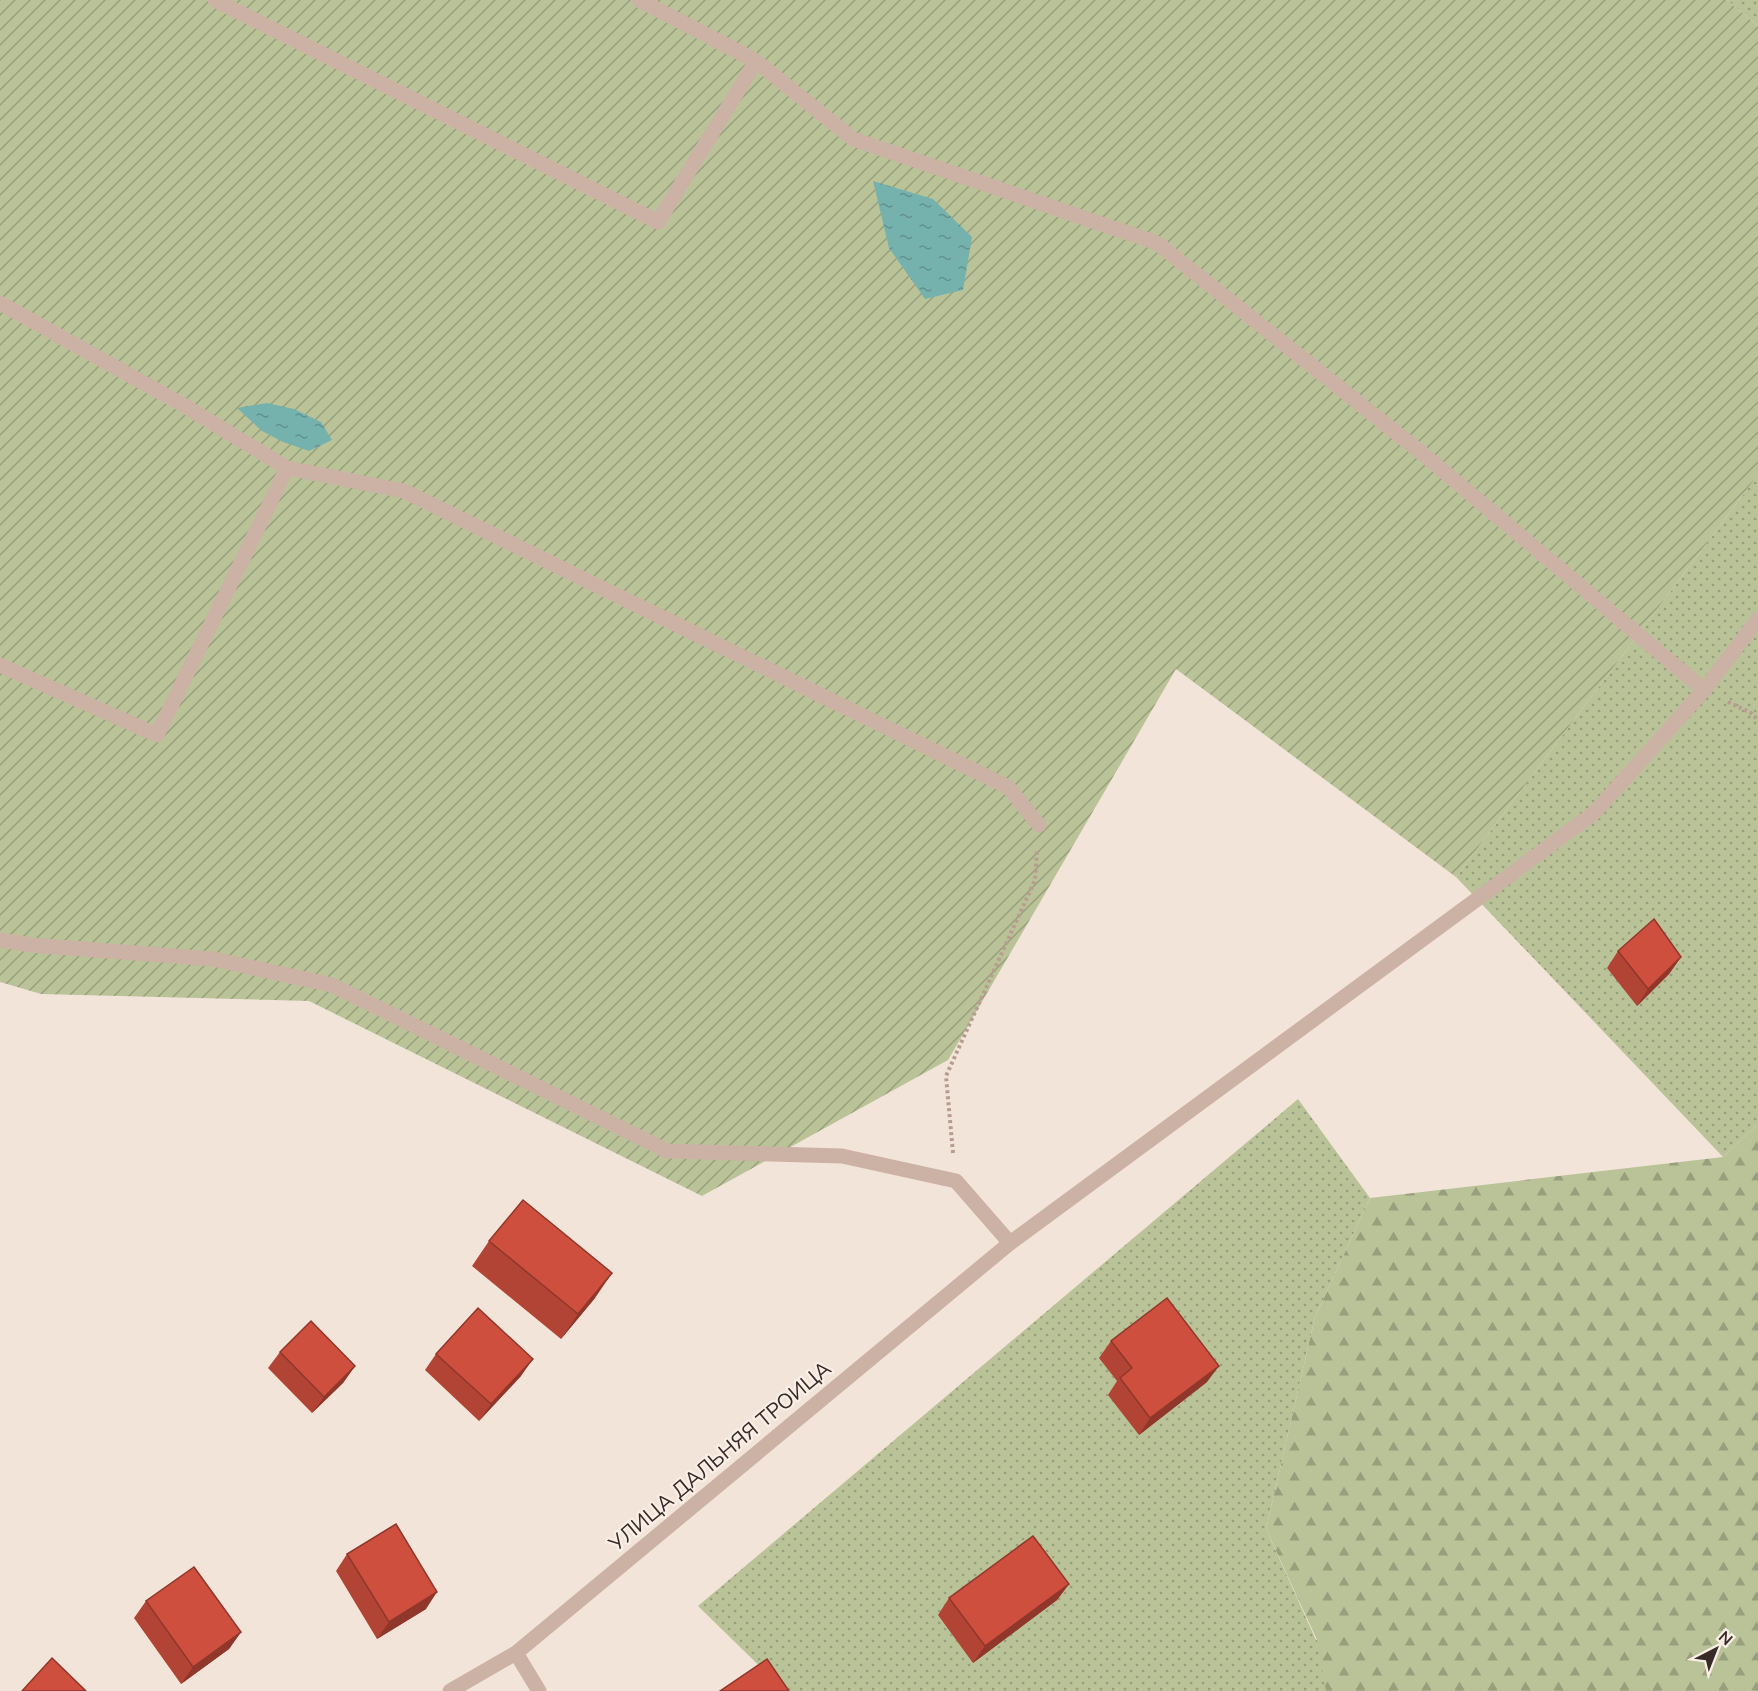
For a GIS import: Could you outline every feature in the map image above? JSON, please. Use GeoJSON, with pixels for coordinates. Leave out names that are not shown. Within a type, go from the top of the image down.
{"type":"FeatureCollection","features":[{"type":"Feature","properties":{"kind":"street"},"geometry":{"type":"LineString","coordinates":[[214,0],[658,222],[756,61]]}},
{"type":"Feature","properties":{"kind":"street"},"geometry":{"type":"LineString","coordinates":[[639,0],[756,61],[853,138],[1157,243],[1423,454],[1704,690]]}},
{"type":"Feature","properties":{"kind":"street"},"geometry":{"type":"LineString","coordinates":[[0,303],[183,405],[287,468],[404,491],[1008,787],[1039,825]]}},
{"type":"Feature","properties":{"kind":"street"},"geometry":{"type":"LineString","coordinates":[[0,665],[157,735],[287,468]]}},
{"type":"Feature","properties":{"kind":"street","name":"УЛИЦА ДАЛЬНЯЯ ТРОИЦА"},"geometry":{"type":"LineString","coordinates":[[450,1691],[516,1653],[1011,1242],[1594,813],[1704,690],[1758,619]]}},
{"type":"Feature","properties":{"kind":"street"},"geometry":{"type":"LineString","coordinates":[[0,940],[31,945],[213,959],[332,985],[667,1151],[842,1156],[956,1181],[1011,1242]]}},
{"type":"Feature","properties":{"kind":"street"},"geometry":{"type":"LineString","coordinates":[[516,1653],[539,1691]]}},
{"type":"Feature","properties":{"kind":"path"},"geometry":{"type":"LineString","coordinates":[[1704,690],[1751,713],[1758,720]]}},
{"type":"Feature","properties":{"kind":"path"},"geometry":{"type":"LineString","coordinates":[[956,1181],[946,1076],[1035,880],[1039,825]]}},
{"type":"Feature","properties":{"kind":"green space"},"geometry":{"type":"Polygon","coordinates":[[[0,0],[1727,0],[1758,26],[1758,475],[1456,877],[1176,669],[948,1060],[702,1196],[309,1001],[41,994],[0,982],[0,0]]]}},
{"type":"Feature","properties":{"kind":"green space"},"geometry":{"type":"Polygon","coordinates":[[[1727,0],[1758,0],[1758,26],[1727,0]]]}},
{"type":"Feature","properties":{"kind":"green space"},"geometry":{"type":"Polygon","coordinates":[[[1758,475],[1758,1124],[1723,1157],[1456,877],[1758,475]]]}},
{"type":"Feature","properties":{"kind":"green space"},"geometry":{"type":"Polygon","coordinates":[[[1298,1099],[1370,1198],[1315,1317],[1266,1529],[1316,1640],[1578,1691],[785,1691],[698,1606],[1298,1099]]]}},
{"type":"Feature","properties":{"kind":"green space"},"geometry":{"type":"Polygon","coordinates":[[[1758,1124],[1758,1691],[1326,1691],[1317,1640],[1266,1529],[1315,1317],[1370,1198],[1723,1157],[1758,1124]]]}},
{"type":"Feature","properties":{"kind":"water"},"geometry":{"type":"Polygon","coordinates":[[[873,181],[933,199],[972,237],[963,290],[925,299],[889,248],[873,181]]]}},
{"type":"Feature","properties":{"kind":"water"},"geometry":{"type":"Polygon","coordinates":[[[267,403],[294,409],[321,422],[332,440],[309,451],[283,442],[262,431],[237,408],[267,403]]]}},
{"type":"Feature","properties":{"kind":"building"},"geometry":{"type":"Polygon","coordinates":[[[1654,919],[1681,957],[1648,989],[1618,951],[1654,919]]]}},
{"type":"Feature","properties":{"kind":"building"},"geometry":{"type":"Polygon","coordinates":[[[523,1200],[612,1273],[578,1314],[489,1241],[523,1200]]]}},
{"type":"Feature","properties":{"kind":"building"},"geometry":{"type":"Polygon","coordinates":[[[1167,1298],[1219,1366],[1150,1418],[1120,1378],[1132,1368],[1111,1341],[1167,1298]]]}},
{"type":"Feature","properties":{"kind":"building"},"geometry":{"type":"Polygon","coordinates":[[[478,1308],[533,1359],[491,1404],[436,1354],[478,1308]]]}},
{"type":"Feature","properties":{"kind":"building"},"geometry":{"type":"Polygon","coordinates":[[[311,1321],[355,1366],[324,1397],[280,1352],[311,1321]]]}},
{"type":"Feature","properties":{"kind":"building"},"geometry":{"type":"Polygon","coordinates":[[[396,1524],[437,1592],[389,1622],[347,1554],[396,1524]]]}},
{"type":"Feature","properties":{"kind":"building"},"geometry":{"type":"Polygon","coordinates":[[[1033,1536],[1069,1584],[985,1646],[949,1598],[1033,1536]]]}},
{"type":"Feature","properties":{"kind":"building"},"geometry":{"type":"Polygon","coordinates":[[[194,1567],[241,1632],[193,1667],[146,1601],[194,1567]]]}},
{"type":"Feature","properties":{"kind":"building"},"geometry":{"type":"Polygon","coordinates":[[[52,1658],[86,1691],[22,1691],[52,1658]]]}},
{"type":"Feature","properties":{"kind":"building"},"geometry":{"type":"Polygon","coordinates":[[[767,1659],[789,1691],[720,1691],[767,1659]]]}}]}
